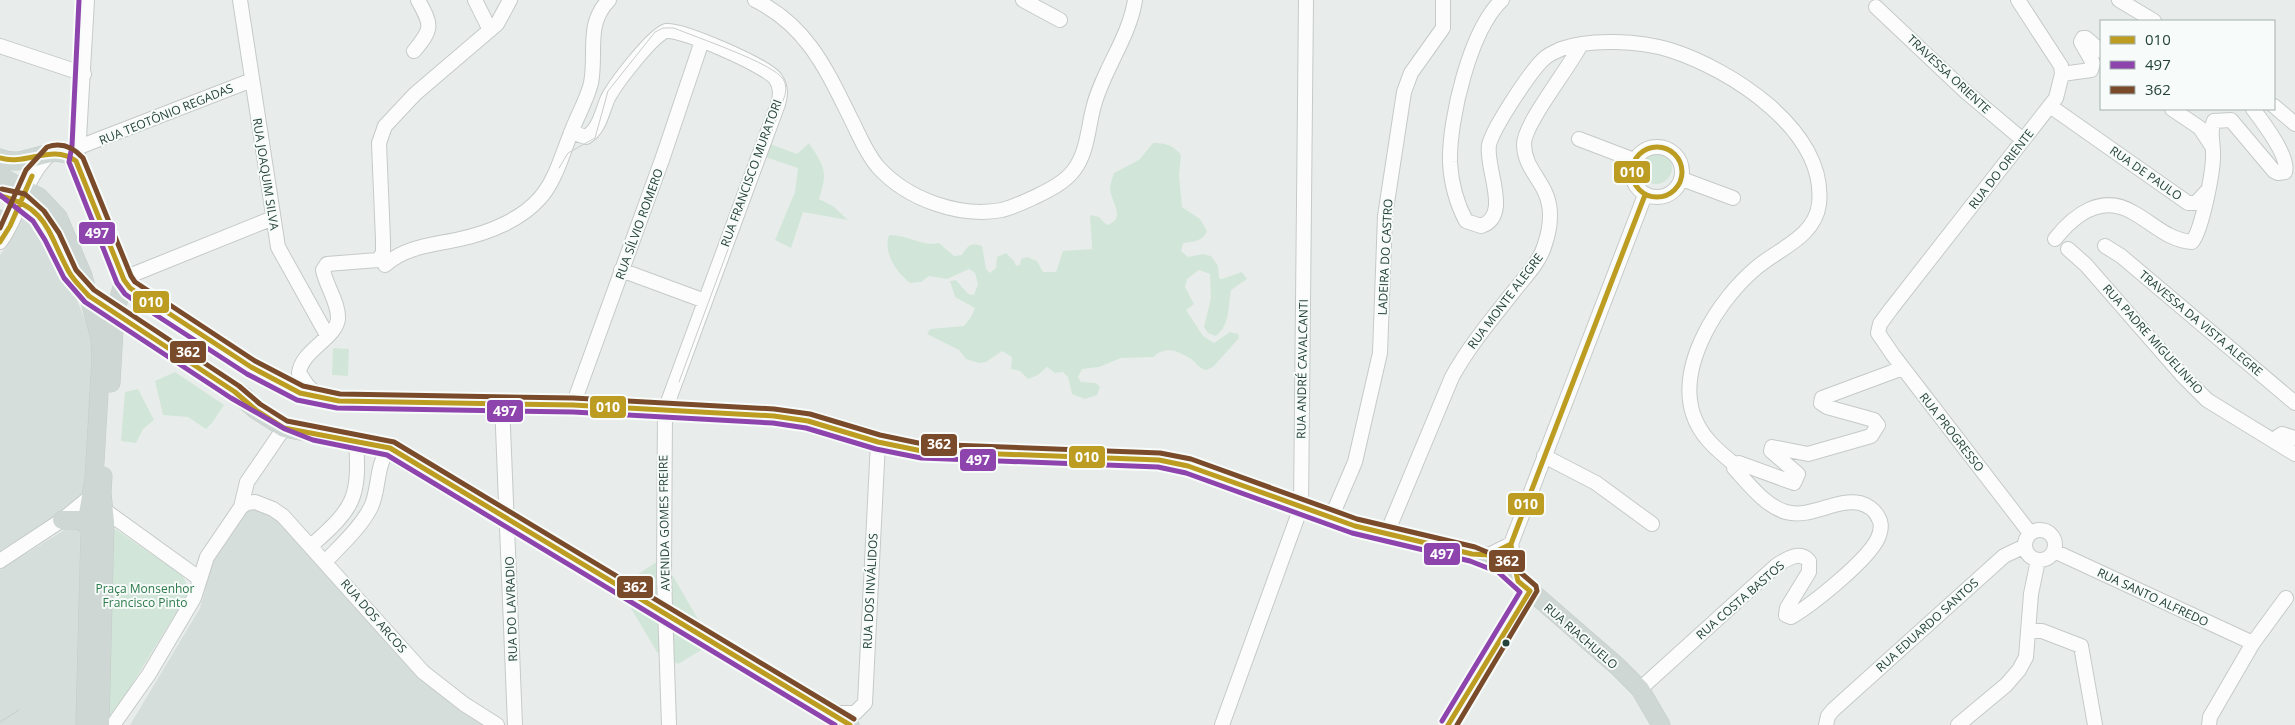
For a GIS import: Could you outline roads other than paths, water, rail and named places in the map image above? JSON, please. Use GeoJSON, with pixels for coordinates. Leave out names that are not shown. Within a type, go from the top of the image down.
{"type":"FeatureCollection","features":[{"type":"Feature","properties":{"kind":"main road"},"geometry":{"type":"LineString","coordinates":[[0,158],[18,161],[51,153],[78,154],[124,280],[115,313],[116,337],[98,495],[88,514],[90,527],[86,725]]}},
{"type":"Feature","properties":{"kind":"main road"},"geometry":{"type":"LineString","coordinates":[[0,176],[23,195]]}},
{"type":"Feature","properties":{"kind":"main road"},"geometry":{"type":"LineString","coordinates":[[0,186],[46,202],[58,217],[76,257],[100,338],[98,495],[105,522],[100,725]]}},
{"type":"Feature","properties":{"kind":"main road"},"geometry":{"type":"LineString","coordinates":[[0,196],[23,195]]}},
{"type":"Feature","properties":{"kind":"main road"},"geometry":{"type":"LineString","coordinates":[[0,218],[0,228]]}},
{"type":"Feature","properties":{"kind":"main road","name":"RUA RIACHUELO"},"geometry":{"type":"LineString","coordinates":[[124,280],[146,300],[252,367],[298,392],[327,401],[573,405],[797,419],[878,442],[937,452],[1172,462],[1331,518],[1472,554],[1502,566],[1640,688],[1660,725]]}},
{"type":"Feature","properties":{"kind":"main road"},"geometry":{"type":"LineString","coordinates":[[89,296],[235,392],[315,433]]}},
{"type":"Feature","properties":{"kind":"main road"},"geometry":{"type":"LineString","coordinates":[[235,392],[260,413],[284,428],[390,448],[508,517],[850,725]]}},
{"type":"Feature","properties":{"kind":"main road"},"geometry":{"type":"LineString","coordinates":[[62,520],[79,520],[90,527]]}},
{"type":"Feature","properties":{"kind":"street"},"geometry":{"type":"LineString","coordinates":[[78,154],[87,0]]}},
{"type":"Feature","properties":{"kind":"street","name":"RUA JOAQUIM SILVA"},"geometry":{"type":"LineString","coordinates":[[240,0],[278,247],[327,335]]}},
{"type":"Feature","properties":{"kind":"street"},"geometry":{"type":"LineString","coordinates":[[414,52],[428,34],[430,27],[418,0]]}},
{"type":"Feature","properties":{"kind":"street"},"geometry":{"type":"LineString","coordinates":[[475,0],[490,30]]}},
{"type":"Feature","properties":{"kind":"street"},"geometry":{"type":"LineString","coordinates":[[327,401],[301,377],[300,368],[336,326],[338,318],[323,268],[337,262],[378,260],[382,253],[379,143],[386,126],[415,94],[497,24],[510,0]]}},
{"type":"Feature","properties":{"kind":"street"},"geometry":{"type":"LineString","coordinates":[[385,265],[397,256],[420,247],[482,233],[524,213],[548,188],[590,86],[595,21],[609,0]]}},
{"type":"Feature","properties":{"kind":"street"},"geometry":{"type":"LineString","coordinates":[[755,0],[783,18],[814,48],[867,151],[878,166],[907,190],[933,202],[967,211],[1003,210],[1026,202],[1066,179],[1076,168],[1085,145],[1094,106],[1130,23],[1135,0]]}},
{"type":"Feature","properties":{"kind":"street"},"geometry":{"type":"LineString","coordinates":[[1023,0],[1060,20]]}},
{"type":"Feature","properties":{"kind":"street","name":"RUA ANDRÉ CAVALCANTI"},"geometry":{"type":"LineString","coordinates":[[1222,725],[1301,507],[1306,0]]}},
{"type":"Feature","properties":{"kind":"street","name":"LADEIRA DO CASTRO"},"geometry":{"type":"LineString","coordinates":[[1331,518],[1355,462],[1380,353],[1385,216],[1404,92],[1411,73],[1437,40],[1443,28],[1443,0]]}},
{"type":"Feature","properties":{"kind":"street"},"geometry":{"type":"LineString","coordinates":[[1502,0],[1487,19],[1465,72],[1455,112],[1450,162],[1456,198],[1466,221],[1481,226],[1493,219],[1496,209],[1489,147],[1496,128],[1510,104],[1545,58],[1563,48],[1601,42],[1641,44],[1668,50],[1700,61],[1758,96],[1791,126],[1813,165],[1818,180],[1819,206],[1810,226],[1790,246],[1756,267],[1732,290],[1704,335],[1693,364],[1689,397],[1693,414],[1711,444],[1734,464],[1739,463],[1794,484],[1798,474],[1771,451],[1772,446],[1808,454],[1871,436],[1878,429],[1874,420],[1823,405],[1822,398],[1903,368]]}},
{"type":"Feature","properties":{"kind":"street"},"geometry":{"type":"LineString","coordinates":[[2018,0],[2061,66],[2062,74],[2091,70],[2093,63],[2081,42],[2083,38],[2086,38],[2100,50]]}},
{"type":"Feature","properties":{"kind":"street"},"geometry":{"type":"LineString","coordinates":[[2119,0],[2152,20]]}},
{"type":"Feature","properties":{"kind":"street","name":"TRAVESSA ORIENTE"},"geometry":{"type":"LineString","coordinates":[[1876,6],[1966,92],[2023,140]]}},
{"type":"Feature","properties":{"kind":"street","name":"RUA FRANCISCO MURATORI"},"geometry":{"type":"LineString","coordinates":[[571,132],[586,137],[595,129],[614,88],[625,72],[663,32],[675,31],[702,41],[764,69],[777,81],[780,92],[778,104],[665,410]]}},
{"type":"Feature","properties":{"kind":"street","name":"RUA SÍLVIO ROMERO"},"geometry":{"type":"LineString","coordinates":[[573,405],[702,41]]}},
{"type":"Feature","properties":{"kind":"street"},"geometry":{"type":"LineString","coordinates":[[0,46],[84,74]]}},
{"type":"Feature","properties":{"kind":"street","name":"RUA MONTE ALEGRE"},"geometry":{"type":"LineString","coordinates":[[1387,533],[1452,377],[1465,353],[1529,272],[1543,250],[1549,230],[1549,207],[1545,192],[1528,166],[1524,142],[1532,122],[1571,64],[1580,46]]}},
{"type":"Feature","properties":{"kind":"street","name":"RUA DO ORIENTE"},"geometry":{"type":"LineString","coordinates":[[1878,329],[1891,309],[2056,98],[2062,74]]}},
{"type":"Feature","properties":{"kind":"street","name":"RUA TEOTÔNIO REGADAS"},"geometry":{"type":"LineString","coordinates":[[78,154],[252,80]]}},
{"type":"Feature","properties":{"kind":"street","name":"RUA DE PAULO"},"geometry":{"type":"LineString","coordinates":[[2050,106],[2188,203],[2196,203],[2209,188]]}},
{"type":"Feature","properties":{"kind":"street"},"geometry":{"type":"LineString","coordinates":[[2275,107],[2295,124]]}},
{"type":"Feature","properties":{"kind":"street"},"geometry":{"type":"LineString","coordinates":[[2173,110],[2200,128],[2210,141],[2214,151]]}},
{"type":"Feature","properties":{"kind":"street"},"geometry":{"type":"LineString","coordinates":[[2055,239],[2077,215],[2091,208],[2105,206],[2127,209],[2162,233],[2182,240],[2193,241],[2209,188],[2214,151],[2211,130],[2213,122],[2231,120],[2274,171],[2278,173],[2285,172],[2286,164],[2275,141],[2254,110]]}},
{"type":"Feature","properties":{"kind":"street"},"geometry":{"type":"LineString","coordinates":[[1580,139],[1634,160]]}},
{"type":"Feature","properties":{"kind":"street"},"geometry":{"type":"LineString","coordinates":[[1650,148],[1666,148],[1678,158],[1682,166],[1682,179],[1677,189],[1662,198],[1645,195],[1639,191],[1632,178],[1634,160],[1643,151],[1650,148]]}},
{"type":"Feature","properties":{"kind":"street"},"geometry":{"type":"LineString","coordinates":[[0,242],[39,164],[51,153]]}},
{"type":"Feature","properties":{"kind":"street"},"geometry":{"type":"LineString","coordinates":[[1682,179],[1733,198]]}},
{"type":"Feature","properties":{"kind":"street"},"geometry":{"type":"LineString","coordinates":[[1448,725],[1524,586],[1511,544],[1645,195]]}},
{"type":"Feature","properties":{"kind":"street"},"geometry":{"type":"LineString","coordinates":[[124,280],[134,274],[273,218]]}},
{"type":"Feature","properties":{"kind":"street","name":"TRAVESSA DA VISTA ALEGRE"},"geometry":{"type":"LineString","coordinates":[[2106,246],[2121,256],[2295,403]]}},
{"type":"Feature","properties":{"kind":"street","name":"RUA PADRE MIGUELINHO"},"geometry":{"type":"LineString","coordinates":[[2068,249],[2086,265],[2182,375],[2207,400],[2295,454]]}},
{"type":"Feature","properties":{"kind":"street"},"geometry":{"type":"LineString","coordinates":[[621,270],[705,301]]}},
{"type":"Feature","properties":{"kind":"street","name":"RUA PROGRESSO"},"geometry":{"type":"LineString","coordinates":[[1878,329],[1878,333],[1885,346],[2027,539]]}},
{"type":"Feature","properties":{"kind":"street","name":"RUA DO LAVRADIO"},"geometry":{"type":"LineString","coordinates":[[502,403],[515,725]]}},
{"type":"Feature","properties":{"kind":"street","name":"AVENIDA GOMES FREIRE"},"geometry":{"type":"LineString","coordinates":[[665,410],[666,614],[669,725]]}},
{"type":"Feature","properties":{"kind":"street"},"geometry":{"type":"LineString","coordinates":[[113,725],[148,674],[194,598],[207,557],[241,506],[247,482],[284,428]]}},
{"type":"Feature","properties":{"kind":"street"},"geometry":{"type":"LineString","coordinates":[[2274,440],[2282,434],[2295,438]]}},
{"type":"Feature","properties":{"kind":"street"},"geometry":{"type":"LineString","coordinates":[[312,545],[343,515],[353,498],[358,476],[356,441]]}},
{"type":"Feature","properties":{"kind":"street","name":"RUA DOS INVÁLIDOS"},"geometry":{"type":"LineString","coordinates":[[833,713],[855,713],[865,703],[878,442]]}},
{"type":"Feature","properties":{"kind":"street"},"geometry":{"type":"LineString","coordinates":[[326,561],[366,515],[373,500],[380,464],[390,448]]}},
{"type":"Feature","properties":{"kind":"street"},"geometry":{"type":"LineString","coordinates":[[1544,456],[1596,483],[1626,503],[1652,524]]}},
{"type":"Feature","properties":{"kind":"street","name":"RUA COSTA BASTOS"},"geometry":{"type":"LineString","coordinates":[[1640,688],[1777,565],[1791,557],[1799,556],[1805,557],[1809,561],[1809,572],[1787,608],[1786,615],[1791,617],[1809,605],[1852,568],[1873,547],[1879,536],[1881,523],[1877,514],[1869,507],[1851,502],[1808,513],[1785,512],[1768,502],[1734,468],[1734,464]]}},
{"type":"Feature","properties":{"kind":"street"},"geometry":{"type":"LineString","coordinates":[[0,562],[98,495],[200,579]]}},
{"type":"Feature","properties":{"kind":"street","name":"RUA DOS ARCOS"},"geometry":{"type":"LineString","coordinates":[[241,506],[255,502],[273,509],[283,516],[312,545],[423,672],[464,704],[497,725]]}},
{"type":"Feature","properties":{"kind":"street"},"geometry":{"type":"LineString","coordinates":[[2038,530],[2047,532],[2054,540],[2054,551],[2048,557],[2038,560],[2029,555],[2027,539],[2038,530]]}},
{"type":"Feature","properties":{"kind":"street","name":"RUA EDUARDO SANTOS"},"geometry":{"type":"LineString","coordinates":[[1826,725],[1828,716],[1833,710],[2004,556],[2027,539]]}},
{"type":"Feature","properties":{"kind":"street"},"geometry":{"type":"LineString","coordinates":[[1472,554],[1489,555],[1511,544]]}},
{"type":"Feature","properties":{"kind":"street","name":"RUA SANTO ALFREDO"},"geometry":{"type":"LineString","coordinates":[[2054,551],[2253,643]]}},
{"type":"Feature","properties":{"kind":"street"},"geometry":{"type":"LineString","coordinates":[[1958,725],[2006,685],[2019,670],[2026,657],[2031,594],[2038,560]]}},
{"type":"Feature","properties":{"kind":"street"},"geometry":{"type":"LineString","coordinates":[[2210,725],[2210,717],[2253,643],[2286,598]]}},
{"type":"Feature","properties":{"kind":"street"},"geometry":{"type":"LineString","coordinates":[[2028,630],[2042,631],[2081,646],[2095,725]]}},
{"type":"Feature","properties":{"kind":"tram line"},"geometry":{"type":"LineString","coordinates":[[559,168],[568,153],[595,138],[608,91],[655,32],[663,28],[674,28],[750,58],[783,79],[786,88],[784,98],[679,382]]}},
{"type":"Feature","properties":{"kind":"tram line"},"geometry":{"type":"LineString","coordinates":[[0,722],[19,710]]}},
{"type":"Feature","properties":{"kind":"park label","name":"Praça Monsenhor Francisco Pinto"},"geometry":{"type":"Point","coordinates":[145,595]}}]}
